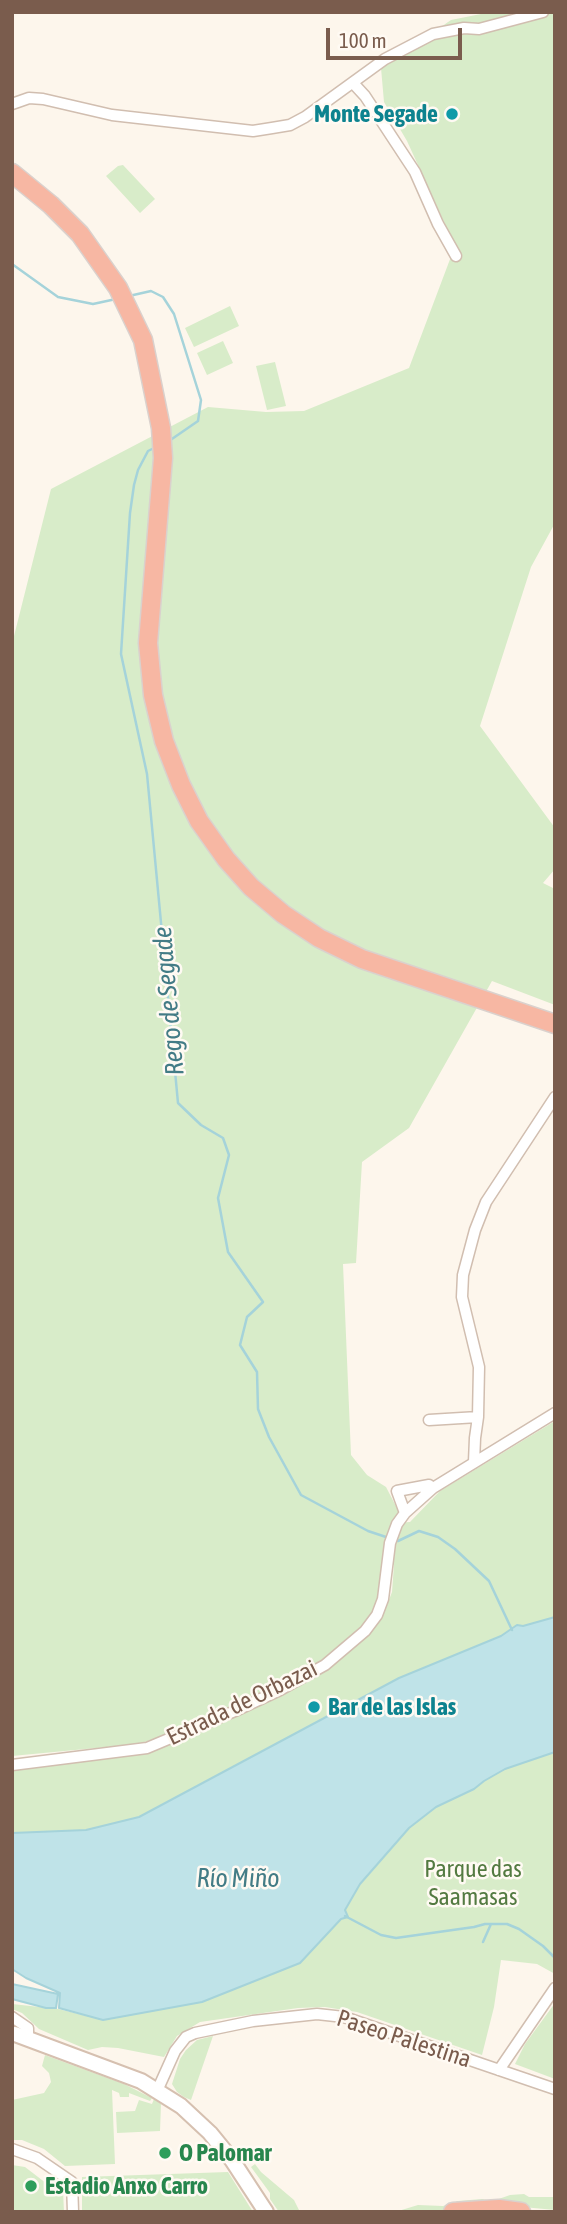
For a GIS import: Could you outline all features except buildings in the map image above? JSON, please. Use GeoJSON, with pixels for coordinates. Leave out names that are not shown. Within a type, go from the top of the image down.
{"type":"FeatureCollection","features":[{"type":"Feature","properties":{"kind":"highway"},"geometry":{"type":"LineString","coordinates":[[12,173],[51,205],[80,234],[118,288],[143,340],[161,428],[163,458],[148,643],[153,695],[164,741],[199,821],[226,859],[251,887],[283,914],[319,938],[362,959],[555,1024]]}},
{"type":"Feature","properties":{"kind":"highway"},"geometry":{"type":"LineString","coordinates":[[453,2212],[499,2209],[521,2212]]}},
{"type":"Feature","properties":{"kind":"street"},"geometry":{"type":"LineString","coordinates":[[12,104],[29,98],[43,99],[112,115],[253,131],[290,125],[305,117],[385,58],[433,34],[464,28],[479,29],[543,12]]}},
{"type":"Feature","properties":{"kind":"street"},"geometry":{"type":"LineString","coordinates":[[353,83],[371,104],[415,172],[438,224],[456,256]]}},
{"type":"Feature","properties":{"kind":"street"},"geometry":{"type":"LineString","coordinates":[[474,1462],[479,1367],[462,1297],[463,1275],[486,1202],[555,1097]]}},
{"type":"Feature","properties":{"kind":"street","name":"Estrada de Orbazai"},"geometry":{"type":"LineString","coordinates":[[12,1765],[147,1748],[199,1728],[280,1690],[325,1665],[365,1631],[377,1615],[383,1599],[390,1543],[397,1524],[405,1513],[433,1488],[555,1413]]}},
{"type":"Feature","properties":{"kind":"street"},"geometry":{"type":"LineString","coordinates":[[429,1420],[478,1417]]}},
{"type":"Feature","properties":{"kind":"street"},"geometry":{"type":"LineString","coordinates":[[405,1513],[397,1491],[429,1485],[433,1488]]}},
{"type":"Feature","properties":{"kind":"street"},"geometry":{"type":"LineString","coordinates":[[499,2070],[555,1989]]}},
{"type":"Feature","properties":{"kind":"street","name":"Paseo Palestina"},"geometry":{"type":"LineString","coordinates":[[157,2091],[175,2051],[195,2033],[215,2027],[327,2014],[344,2017],[555,2089]]}},
{"type":"Feature","properties":{"kind":"street"},"geometry":{"type":"LineString","coordinates":[[12,2017],[28,2028],[17,2035]]}},
{"type":"Feature","properties":{"kind":"street"},"geometry":{"type":"LineString","coordinates":[[17,2035],[141,2081],[181,2106],[210,2133],[232,2160],[265,2211]]}},
{"type":"Feature","properties":{"kind":"street"},"geometry":{"type":"LineString","coordinates":[[12,2149],[37,2158],[72,2182],[73,2212]]}},
{"type":"Feature","properties":{"kind":"green space"},"geometry":{"type":"Polygon","coordinates":[[[491,12],[555,12],[555,523],[531,567],[480,726],[555,828],[555,869],[543,883],[555,889],[555,1005],[492,981],[409,1128],[362,1162],[356,1263],[343,1264],[351,1455],[367,1475],[386,1487],[400,1514],[394,1523],[410,1522],[440,1491],[555,1421],[555,1617],[523,1626],[517,1625],[501,1636],[399,1678],[139,1817],[86,1830],[12,1833],[12,1768],[152,1750],[176,1742],[307,1681],[369,1634],[382,1618],[392,1592],[394,1565],[382,1566],[378,1603],[370,1620],[351,1638],[321,1662],[265,1693],[189,1728],[138,1744],[12,1756],[12,644],[51,489],[208,407],[266,412],[304,411],[409,368],[455,246],[407,141],[384,102],[381,68],[451,20],[491,12]]]}},
{"type":"Feature","properties":{"kind":"green space"},"geometry":{"type":"Polygon","coordinates":[[[123,165],[155,199],[140,213],[106,176],[123,165]]]}},
{"type":"Feature","properties":{"kind":"green space"},"geometry":{"type":"Polygon","coordinates":[[[230,306],[239,326],[194,347],[185,328],[230,306]]]}},
{"type":"Feature","properties":{"kind":"green space"},"geometry":{"type":"Polygon","coordinates":[[[223,341],[233,363],[207,375],[197,353],[223,341]]]}},
{"type":"Feature","properties":{"kind":"green space"},"geometry":{"type":"Polygon","coordinates":[[[275,362],[286,406],[267,410],[256,366],[275,362]]]}},
{"type":"Feature","properties":{"kind":"green space","name":"Parque das Saamasas"},"geometry":{"type":"Polygon","coordinates":[[[555,1752],[555,1974],[537,1964],[501,1960],[494,2007],[482,2055],[357,2012],[325,2007],[298,2008],[200,2022],[177,2036],[164,2057],[118,2048],[88,2050],[39,2029],[22,2013],[12,2009],[12,2004],[58,2009],[104,2020],[202,2002],[299,1963],[341,1919],[348,1917],[345,1910],[360,1884],[409,1828],[436,1807],[474,1789],[505,1769],[555,1752]]]}},
{"type":"Feature","properties":{"kind":"green space"},"geometry":{"type":"Polygon","coordinates":[[[555,2003],[555,2079],[515,2064],[525,2044],[555,2003]]]}},
{"type":"Feature","properties":{"kind":"green space"},"geometry":{"type":"Polygon","coordinates":[[[213,2036],[191,2100],[177,2092],[172,2084],[180,2059],[197,2040],[213,2036]]]}},
{"type":"Feature","properties":{"kind":"green space"},"geometry":{"type":"Polygon","coordinates":[[[45,2055],[124,2084],[152,2098],[150,2101],[129,2093],[129,2097],[120,2097],[119,2093],[112,2090],[115,2164],[65,2166],[44,2149],[22,2140],[12,2140],[12,2100],[44,2093],[51,2082],[49,2073],[42,2066],[45,2055]]]}},
{"type":"Feature","properties":{"kind":"green space"},"geometry":{"type":"Polygon","coordinates":[[[154,2099],[161,2104],[160,2131],[117,2133],[116,2112],[135,2111],[139,2100],[152,2104],[154,2099]]]}},
{"type":"Feature","properties":{"kind":"green space"},"geometry":{"type":"Polygon","coordinates":[[[255,2164],[294,2200],[300,2212],[279,2212],[270,2199],[270,2193],[251,2167],[255,2164]]]}},
{"type":"Feature","properties":{"kind":"green space","name":"Estadio Anxo Carro"},"geometry":{"type":"Polygon","coordinates":[[[12,2165],[25,2167],[55,2190],[63,2190],[64,2212],[12,2212],[12,2165]]]}},
{"type":"Feature","properties":{"kind":"green space"},"geometry":{"type":"Polygon","coordinates":[[[228,2172],[253,2212],[82,2212],[82,2177],[228,2172]]]}},
{"type":"Feature","properties":{"kind":"green space"},"geometry":{"type":"Polygon","coordinates":[[[524,2194],[529,2197],[555,2197],[555,2210],[512,2206],[395,2212],[418,2205],[443,2206],[458,2201],[482,2199],[493,2201],[510,2195],[524,2194]]]}},
{"type":"Feature","properties":{"kind":"water","name":"Río Miño"},"geometry":{"type":"Polygon","coordinates":[[[555,1617],[555,1752],[505,1769],[474,1789],[436,1807],[409,1828],[360,1884],[345,1910],[348,1917],[341,1919],[300,1963],[202,2002],[103,2020],[59,2008],[60,1993],[12,1969],[12,1833],[86,1830],[139,1817],[399,1678],[501,1636],[517,1625],[523,1626],[555,1617]]]}},
{"type":"Feature","properties":{"kind":"water"},"geometry":{"type":"Polygon","coordinates":[[[12,1984],[58,1994],[56,2008],[12,1999],[12,1984]]]}},
{"type":"Feature","properties":{"kind":"waterway","name":"Rego de Segade"},"geometry":{"type":"LineString","coordinates":[[12,264],[58,297],[93,304],[116,299]]}},
{"type":"Feature","properties":{"kind":"waterway","name":"Rego de Segade"},"geometry":{"type":"LineString","coordinates":[[129,296],[151,291],[163,297],[174,314],[201,400],[198,421],[169,441]]}},
{"type":"Feature","properties":{"kind":"waterway","name":"Rego de Segade"},"geometry":{"type":"LineString","coordinates":[[156,447],[148,451],[134,485],[121,654],[147,774],[178,1103],[201,1125],[223,1138],[229,1155],[218,1198],[228,1252],[263,1302],[247,1317],[240,1345],[257,1372],[258,1409],[269,1437],[301,1495],[368,1531],[389,1538]]}},
{"type":"Feature","properties":{"kind":"waterway","name":"Rego de Segade"},"geometry":{"type":"LineString","coordinates":[[395,1540],[419,1531],[438,1537],[455,1549],[489,1581],[512,1630]]}},
{"type":"Feature","properties":{"kind":"waterway"},"geometry":{"type":"LineString","coordinates":[[345,1916],[381,1935],[396,1938],[485,1924],[507,1924],[519,1929],[555,1958]]}},
{"type":"Feature","properties":{"kind":"waterway"},"geometry":{"type":"LineString","coordinates":[[483,1942],[491,1924]]}},
{"type":"Feature","properties":{"kind":"place","name":"Monte Segade"},"geometry":{"type":"Point","coordinates":[452,114]}},
{"type":"Feature","properties":{"kind":"place","name":"Bar de las Islas"},"geometry":{"type":"Point","coordinates":[314,1707]}},
{"type":"Feature","properties":{"kind":"place","name":"O Palomar"},"geometry":{"type":"Point","coordinates":[165,2153]}},
{"type":"Feature","properties":{"kind":"place","name":"Estadio Anxo Carro"},"geometry":{"type":"Point","coordinates":[31,2186]}}]}
